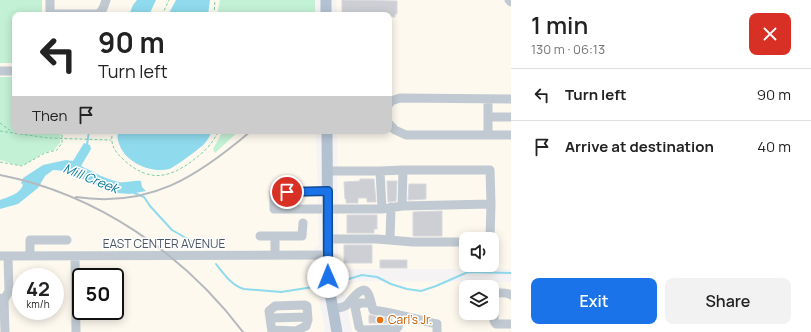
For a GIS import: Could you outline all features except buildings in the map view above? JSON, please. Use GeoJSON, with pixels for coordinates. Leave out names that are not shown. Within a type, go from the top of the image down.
{"type":"FeatureCollection","features":[{"type":"Feature","properties":{"kind":"main road"},"geometry":{"type":"LineString","coordinates":[[326,0],[326,12]]}},
{"type":"Feature","properties":{"kind":"main road"},"geometry":{"type":"LineString","coordinates":[[327,134],[329,279],[332,309],[337,332]]}},
{"type":"Feature","properties":{"kind":"street"},"geometry":{"type":"LineString","coordinates":[[50,0],[50,12]]}},
{"type":"Feature","properties":{"kind":"street"},"geometry":{"type":"LineString","coordinates":[[101,12],[106,0]]}},
{"type":"Feature","properties":{"kind":"street"},"geometry":{"type":"LineString","coordinates":[[0,71],[12,71]]}},
{"type":"Feature","properties":{"kind":"street"},"geometry":{"type":"LineString","coordinates":[[392,101],[398,98],[511,99]]}},
{"type":"Feature","properties":{"kind":"street"},"geometry":{"type":"LineString","coordinates":[[488,99],[488,135]]}},
{"type":"Feature","properties":{"kind":"street"},"geometry":{"type":"LineString","coordinates":[[488,117],[511,117]]}},
{"type":"Feature","properties":{"kind":"street"},"geometry":{"type":"LineString","coordinates":[[392,127],[406,135],[511,135]]}},
{"type":"Feature","properties":{"kind":"street"},"geometry":{"type":"LineString","coordinates":[[402,206],[403,170]]}},
{"type":"Feature","properties":{"kind":"street"},"geometry":{"type":"LineString","coordinates":[[327,171],[490,170],[490,232]]}},
{"type":"Feature","properties":{"kind":"street"},"geometry":{"type":"LineString","coordinates":[[380,171],[390,240]]}},
{"type":"Feature","properties":{"kind":"street"},"geometry":{"type":"LineString","coordinates":[[328,191],[274,192],[274,210],[328,210],[402,206],[491,204]]}},
{"type":"Feature","properties":{"kind":"street"},"geometry":{"type":"LineString","coordinates":[[260,236],[302,236],[303,223]]}},
{"type":"Feature","properties":{"kind":"street"},"geometry":{"type":"LineString","coordinates":[[275,236],[275,255]]}},
{"type":"Feature","properties":{"kind":"street"},"geometry":{"type":"LineString","coordinates":[[328,239],[459,242]]}},
{"type":"Feature","properties":{"kind":"street"},"geometry":{"type":"LineString","coordinates":[[30,256],[30,240],[67,240]]}},
{"type":"Feature","properties":{"kind":"street","name":"EAST CENTER AVENUE"},"geometry":{"type":"LineString","coordinates":[[4,256],[328,254]]}},
{"type":"Feature","properties":{"kind":"street"},"geometry":{"type":"LineString","coordinates":[[4,256],[4,270],[9,291],[2,299],[5,332]]}},
{"type":"Feature","properties":{"kind":"street"},"geometry":{"type":"LineString","coordinates":[[75,256],[76,332]]}},
{"type":"Feature","properties":{"kind":"street"},"geometry":{"type":"LineString","coordinates":[[332,309],[346,306],[358,292],[365,290],[368,292],[373,310],[393,313],[437,324],[437,332]]}},
{"type":"Feature","properties":{"kind":"street"},"geometry":{"type":"LineString","coordinates":[[511,295],[508,293],[499,293],[495,294],[494,296],[494,321],[496,324],[511,324]]}},
{"type":"Feature","properties":{"kind":"street"},"geometry":{"type":"LineString","coordinates":[[371,303],[360,303],[355,307],[359,327],[363,330],[396,329],[401,316]]}},
{"type":"Feature","properties":{"kind":"street"},"geometry":{"type":"LineString","coordinates":[[308,316],[306,326],[302,329],[296,331],[272,331],[270,318],[308,316]]}},
{"type":"Feature","properties":{"kind":"path"},"geometry":{"type":"LineString","coordinates":[[163,12],[169,0]]}},
{"type":"Feature","properties":{"kind":"path"},"geometry":{"type":"LineString","coordinates":[[214,12],[215,0]]}},
{"type":"Feature","properties":{"kind":"path"},"geometry":{"type":"LineString","coordinates":[[0,123],[12,131]]}},
{"type":"Feature","properties":{"kind":"path"},"geometry":{"type":"LineString","coordinates":[[0,131],[12,133]]}},
{"type":"Feature","properties":{"kind":"path"},"geometry":{"type":"LineString","coordinates":[[22,134],[48,138],[112,140]]}},
{"type":"Feature","properties":{"kind":"path"},"geometry":{"type":"LineString","coordinates":[[0,162],[22,166],[45,153],[57,150],[60,147],[62,134]]}},
{"type":"Feature","properties":{"kind":"path"},"geometry":{"type":"LineString","coordinates":[[113,134],[112,145],[119,156],[138,172],[146,175],[163,176],[178,171],[199,156],[212,143],[216,134]]}},
{"type":"Feature","properties":{"kind":"shaded area"},"geometry":{"type":"Polygon","coordinates":[[[0,0],[314,0],[314,12],[12,12],[12,134],[316,134],[319,245],[315,248],[314,262],[319,267],[319,299],[325,330],[324,332],[0,332],[0,0]]]}},
{"type":"Feature","properties":{"kind":"shaded area"},"geometry":{"type":"Polygon","coordinates":[[[336,0],[511,0],[511,269],[499,269],[499,232],[459,232],[459,269],[341,269],[338,267],[337,134],[392,134],[392,12],[337,12],[336,0]]]}},
{"type":"Feature","properties":{"kind":"shaded area"},"geometry":{"type":"Polygon","coordinates":[[[359,281],[459,282],[459,320],[499,320],[499,282],[511,282],[511,332],[352,332],[343,287],[359,281]]]}},
{"type":"Feature","properties":{"kind":"green space"},"geometry":{"type":"Polygon","coordinates":[[[0,0],[42,0],[42,12],[12,12],[12,63],[0,63],[0,0]]]}},
{"type":"Feature","properties":{"kind":"green space"},"geometry":{"type":"Polygon","coordinates":[[[220,0],[315,0],[315,12],[218,12],[220,0]]]}},
{"type":"Feature","properties":{"kind":"green space"},"geometry":{"type":"Polygon","coordinates":[[[0,77],[12,77],[12,134],[61,134],[60,143],[54,150],[44,153],[22,165],[0,160],[0,77]]]}},
{"type":"Feature","properties":{"kind":"green space"},"geometry":{"type":"Polygon","coordinates":[[[221,134],[236,134],[215,153],[213,149],[221,134]]]}},
{"type":"Feature","properties":{"kind":"water"},"geometry":{"type":"Polygon","coordinates":[[[137,0],[156,0],[150,12],[130,12],[137,0]]]}},
{"type":"Feature","properties":{"kind":"water"},"geometry":{"type":"Polygon","coordinates":[[[176,0],[210,0],[208,12],[170,12],[176,0]]]}},
{"type":"Feature","properties":{"kind":"water"},"geometry":{"type":"Polygon","coordinates":[[[118,134],[210,134],[205,143],[195,151],[172,168],[162,170],[146,168],[131,160],[125,154],[118,139],[118,134]]]}},
{"type":"Feature","properties":{"kind":"water"},"geometry":{"type":"Polygon","coordinates":[[[84,143],[90,145],[91,149],[81,166],[104,177],[119,182],[141,181],[142,187],[146,191],[130,194],[116,193],[64,171],[53,170],[45,176],[38,188],[18,204],[0,209],[0,200],[19,191],[23,185],[21,183],[23,178],[43,165],[66,160],[73,161],[84,143]]]}},
{"type":"Feature","properties":{"kind":"waterway"},"geometry":{"type":"LineString","coordinates":[[87,145],[89,134]]}},
{"type":"Feature","properties":{"kind":"waterway","name":"Mill Creek"},"geometry":{"type":"LineString","coordinates":[[134,193],[144,197],[150,206],[172,230],[200,246]]}},
{"type":"Feature","properties":{"kind":"waterway","name":"Mill Creek"},"geometry":{"type":"LineString","coordinates":[[216,264],[225,276],[236,285],[244,289],[281,292],[326,285]]}},
{"type":"Feature","properties":{"kind":"waterway","name":"Mill Creek"},"geometry":{"type":"LineString","coordinates":[[332,284],[362,275],[377,277],[391,284],[407,289],[421,291],[468,272],[511,273]]}},
{"type":"Feature","properties":{"kind":"railway"},"geometry":{"type":"LineString","coordinates":[[76,197],[103,199],[127,198],[150,193],[191,175],[211,162],[247,134]]}},
{"type":"Feature","properties":{"kind":"railway"},"geometry":{"type":"LineString","coordinates":[[0,175],[36,184],[71,197],[104,212],[136,231],[166,253],[194,277],[220,304],[243,332]]}},
{"type":"Feature","properties":{"kind":"place","name":"Carl's Jr."},"geometry":{"type":"Point","coordinates":[380,320]}},
{"type":"Feature","properties":{"kind":"route"},"geometry":{"type":"LineString","coordinates":[[287,192],[328,191],[328,277]]}}]}
